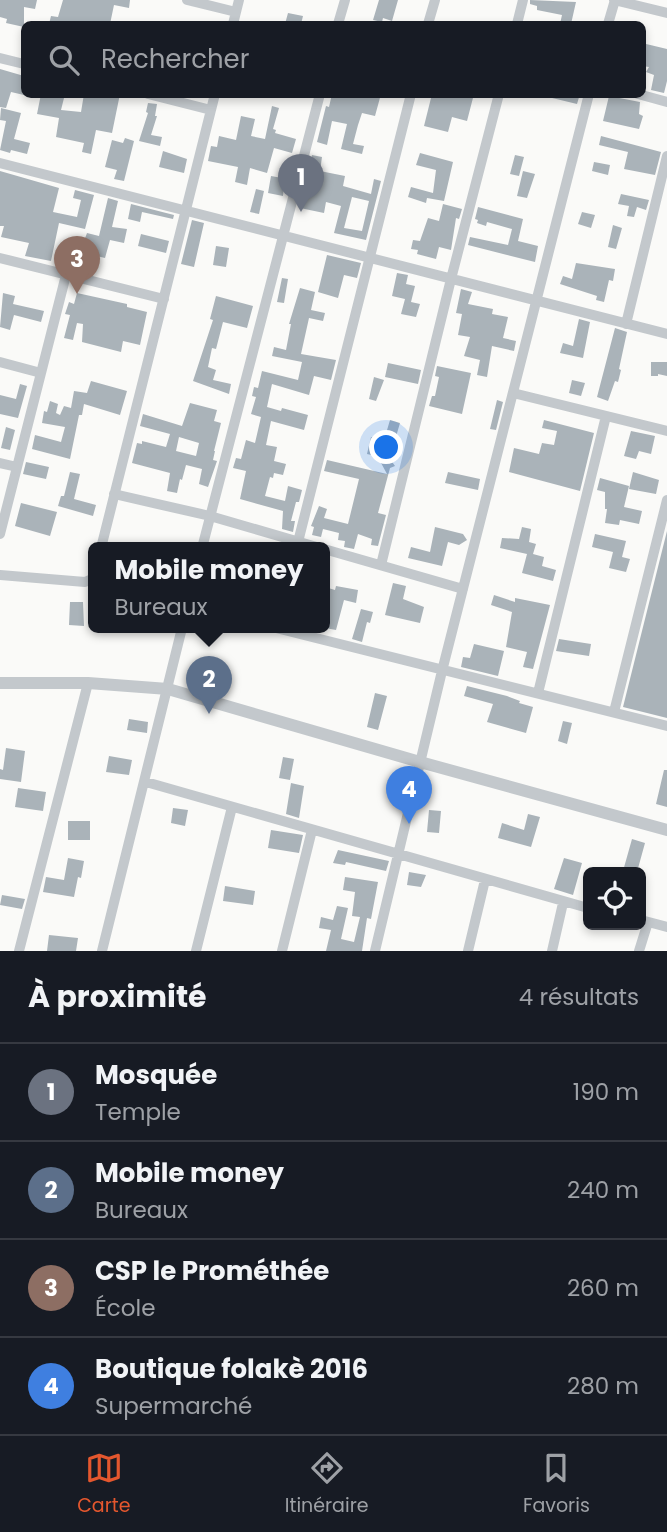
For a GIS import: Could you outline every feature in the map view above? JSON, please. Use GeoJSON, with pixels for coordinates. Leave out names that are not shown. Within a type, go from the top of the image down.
{"type":"FeatureCollection","features":[{"type":"Feature","properties":{"kind":"street"},"geometry":{"type":"LineString","coordinates":[[187,0],[236,12]]}},
{"type":"Feature","properties":{"kind":"street"},"geometry":{"type":"LineString","coordinates":[[234,21],[239,0]]}},
{"type":"Feature","properties":{"kind":"street"},"geometry":{"type":"LineString","coordinates":[[339,21],[345,0]]}},
{"type":"Feature","properties":{"kind":"street"},"geometry":{"type":"LineString","coordinates":[[429,21],[435,0]]}},
{"type":"Feature","properties":{"kind":"street"},"geometry":{"type":"LineString","coordinates":[[518,21],[523,0]]}},
{"type":"Feature","properties":{"kind":"street"},"geometry":{"type":"LineString","coordinates":[[609,21],[615,0],[667,13]]}},
{"type":"Feature","properties":{"kind":"street"},"geometry":{"type":"LineString","coordinates":[[0,58],[21,63]]}},
{"type":"Feature","properties":{"kind":"street"},"geometry":{"type":"LineString","coordinates":[[646,96],[667,102]]}},
{"type":"Feature","properties":{"kind":"street"},"geometry":{"type":"LineString","coordinates":[[164,98],[211,110]]}},
{"type":"Feature","properties":{"kind":"street"},"geometry":{"type":"LineString","coordinates":[[103,542],[214,98]]}},
{"type":"Feature","properties":{"kind":"street"},"geometry":{"type":"LineString","coordinates":[[204,542],[319,98]]}},
{"type":"Feature","properties":{"kind":"street"},"geometry":{"type":"LineString","coordinates":[[114,494],[210,516],[298,542],[410,98]]}},
{"type":"Feature","properties":{"kind":"street"},"geometry":{"type":"LineString","coordinates":[[381,565],[498,98]]}},
{"type":"Feature","properties":{"kind":"street"},"geometry":{"type":"LineString","coordinates":[[375,951],[442,671],[588,98]]}},
{"type":"Feature","properties":{"kind":"street"},"geometry":{"type":"LineString","coordinates":[[626,324],[667,156]]}},
{"type":"Feature","properties":{"kind":"street"},"geometry":{"type":"LineString","coordinates":[[0,163],[667,334]]}},
{"type":"Feature","properties":{"kind":"street"},"geometry":{"type":"LineString","coordinates":[[0,258],[164,299]]}},
{"type":"Feature","properties":{"kind":"street"},"geometry":{"type":"LineString","coordinates":[[0,534],[66,275]]}},
{"type":"Feature","properties":{"kind":"street"},"geometry":{"type":"LineString","coordinates":[[0,362],[41,373]]}},
{"type":"Feature","properties":{"kind":"street"},"geometry":{"type":"LineString","coordinates":[[513,393],[667,431]]}},
{"type":"Feature","properties":{"kind":"street"},"geometry":{"type":"LineString","coordinates":[[538,693],[606,416]]}},
{"type":"Feature","properties":{"kind":"street"},"geometry":{"type":"LineString","coordinates":[[0,463],[17,467]]}},
{"type":"Feature","properties":{"kind":"street"},"geometry":{"type":"LineString","coordinates":[[614,712],[667,500]]}},
{"type":"Feature","properties":{"kind":"street"},"geometry":{"type":"LineString","coordinates":[[330,550],[463,589]]}},
{"type":"Feature","properties":{"kind":"street"},"geometry":{"type":"LineString","coordinates":[[0,575],[88,580]]}},
{"type":"Feature","properties":{"kind":"street"},"geometry":{"type":"LineString","coordinates":[[102,951],[181,633]]}},
{"type":"Feature","properties":{"kind":"street"},"geometry":{"type":"LineString","coordinates":[[295,633],[667,726]]}},
{"type":"Feature","properties":{"kind":"street"},"geometry":{"type":"LineString","coordinates":[[0,683],[88,683],[168,689],[667,830]]}},
{"type":"Feature","properties":{"kind":"street"},"geometry":{"type":"LineString","coordinates":[[19,951],[88,683]]}},
{"type":"Feature","properties":{"kind":"street"},"geometry":{"type":"LineString","coordinates":[[146,782],[583,907]]}},
{"type":"Feature","properties":{"kind":"street"},"geometry":{"type":"LineString","coordinates":[[196,951],[232,807]]}},
{"type":"Feature","properties":{"kind":"street"},"geometry":{"type":"LineString","coordinates":[[282,951],[312,830]]}},
{"type":"Feature","properties":{"kind":"street"},"geometry":{"type":"LineString","coordinates":[[468,951],[485,880]]}},
{"type":"Feature","properties":{"kind":"street"},"geometry":{"type":"LineString","coordinates":[[552,951],[563,903]]}},
{"type":"Feature","properties":{"kind":"street"},"geometry":{"type":"LineString","coordinates":[[646,922],[667,927]]}},
{"type":"Feature","properties":{"kind":"street"},"geometry":{"type":"LineString","coordinates":[[639,951],[642,930]]}},
{"type":"Feature","properties":{"kind":"building"},"geometry":{"type":"Polygon","coordinates":[[[0,0],[37,0],[35,9],[24,7],[24,21],[21,21],[21,26],[6,23],[7,19],[0,17],[0,0]]]}},
{"type":"Feature","properties":{"kind":"building"},"geometry":{"type":"Polygon","coordinates":[[[63,0],[130,0],[129,8],[114,5],[111,21],[50,21],[51,16],[58,17],[63,0]]]}},
{"type":"Feature","properties":{"kind":"building"},"geometry":{"type":"Polygon","coordinates":[[[379,0],[398,0],[392,21],[383,18],[382,21],[373,20],[379,0]]]}},
{"type":"Feature","properties":{"kind":"building"},"geometry":{"type":"Polygon","coordinates":[[[530,0],[576,2],[572,21],[561,21],[562,15],[537,10],[537,6],[530,4],[530,0]]]}},
{"type":"Feature","properties":{"kind":"building"},"geometry":{"type":"Polygon","coordinates":[[[288,13],[303,16],[302,21],[286,21],[288,13]]]}},
{"type":"Feature","properties":{"kind":"building"},"geometry":{"type":"Polygon","coordinates":[[[646,44],[667,49],[667,81],[664,93],[651,90],[654,75],[646,72],[649,67],[646,67],[646,44]]]}},
{"type":"Feature","properties":{"kind":"building"},"geometry":{"type":"Polygon","coordinates":[[[0,69],[21,75],[21,94],[11,92],[6,108],[0,107],[0,69]]]}},
{"type":"Feature","properties":{"kind":"building"},"geometry":{"type":"Polygon","coordinates":[[[40,98],[64,98],[61,110],[81,112],[83,98],[119,98],[112,133],[96,130],[91,154],[82,152],[84,143],[56,137],[59,118],[37,114],[40,98]]]}},
{"type":"Feature","properties":{"kind":"building"},"geometry":{"type":"Polygon","coordinates":[[[331,98],[380,98],[375,116],[362,113],[358,125],[353,144],[364,146],[362,154],[341,149],[347,124],[332,121],[327,145],[317,142],[326,106],[329,107],[331,98]]]}},
{"type":"Feature","properties":{"kind":"building"},"geometry":{"type":"Polygon","coordinates":[[[431,98],[473,98],[467,121],[452,117],[448,132],[424,126],[431,98]]]}},
{"type":"Feature","properties":{"kind":"building"},"geometry":{"type":"Polygon","coordinates":[[[552,98],[579,98],[577,104],[552,98]]]}},
{"type":"Feature","properties":{"kind":"building"},"geometry":{"type":"Polygon","coordinates":[[[609,98],[640,102],[639,114],[643,116],[639,129],[603,121],[609,98]]]}},
{"type":"Feature","properties":{"kind":"building"},"geometry":{"type":"Polygon","coordinates":[[[148,103],[157,104],[157,116],[151,135],[162,137],[160,146],[139,141],[148,113],[148,103]]]}},
{"type":"Feature","properties":{"kind":"building"},"geometry":{"type":"Polygon","coordinates":[[[272,106],[279,108],[273,129],[276,130],[275,133],[296,139],[292,153],[274,148],[267,173],[250,168],[247,185],[235,182],[238,167],[208,161],[211,146],[217,147],[219,136],[236,140],[241,116],[255,119],[251,136],[265,139],[272,106]]]}},
{"type":"Feature","properties":{"kind":"building"},"geometry":{"type":"Polygon","coordinates":[[[1,108],[21,113],[14,139],[30,143],[27,154],[0,150],[6,121],[0,120],[1,108]]]}},
{"type":"Feature","properties":{"kind":"building"},"geometry":{"type":"Polygon","coordinates":[[[601,136],[661,152],[655,175],[624,169],[628,152],[599,145],[601,136]]]}},
{"type":"Feature","properties":{"kind":"building"},"geometry":{"type":"Polygon","coordinates":[[[125,138],[134,141],[124,181],[114,179],[117,170],[105,167],[112,140],[123,143],[125,138]]]}},
{"type":"Feature","properties":{"kind":"building"},"geometry":{"type":"Polygon","coordinates":[[[163,151],[187,159],[184,173],[159,167],[163,151]]]}},
{"type":"Feature","properties":{"kind":"building"},"geometry":{"type":"Polygon","coordinates":[[[420,153],[453,162],[444,201],[427,198],[426,203],[408,197],[411,187],[433,193],[436,170],[416,165],[420,153]]]}},
{"type":"Feature","properties":{"kind":"building"},"geometry":{"type":"Polygon","coordinates":[[[312,155],[322,157],[320,171],[345,176],[343,186],[371,194],[374,179],[381,181],[366,240],[334,233],[341,206],[326,202],[324,213],[300,208],[312,155]],[[352,197],[344,228],[362,231],[369,201],[352,197]]]}},
{"type":"Feature","properties":{"kind":"building"},"geometry":{"type":"Polygon","coordinates":[[[515,155],[524,157],[519,176],[510,174],[515,155]]]}},
{"type":"Feature","properties":{"kind":"building"},"geometry":{"type":"Polygon","coordinates":[[[594,162],[610,165],[608,175],[592,171],[594,162]]]}},
{"type":"Feature","properties":{"kind":"building"},"geometry":{"type":"Polygon","coordinates":[[[0,171],[59,188],[53,212],[77,217],[81,200],[73,198],[75,190],[94,195],[85,229],[59,223],[51,261],[25,256],[29,243],[1,237],[4,226],[0,226],[0,171]]]}},
{"type":"Feature","properties":{"kind":"building"},"geometry":{"type":"Polygon","coordinates":[[[523,171],[535,174],[527,198],[517,196],[523,171]]]}},
{"type":"Feature","properties":{"kind":"building"},"geometry":{"type":"Polygon","coordinates":[[[271,176],[282,178],[280,185],[284,186],[283,196],[268,193],[271,176]]]}},
{"type":"Feature","properties":{"kind":"building"},"geometry":{"type":"Polygon","coordinates":[[[256,189],[264,191],[259,214],[250,212],[256,189]]]}},
{"type":"Feature","properties":{"kind":"building"},"geometry":{"type":"Polygon","coordinates":[[[621,194],[649,200],[646,210],[637,207],[634,217],[627,216],[629,206],[618,204],[621,194]]]}},
{"type":"Feature","properties":{"kind":"building"},"geometry":{"type":"Polygon","coordinates":[[[108,198],[118,201],[112,227],[127,229],[124,243],[110,240],[105,258],[80,252],[87,233],[99,236],[108,198]]]}},
{"type":"Feature","properties":{"kind":"building"},"geometry":{"type":"Polygon","coordinates":[[[131,204],[174,215],[173,219],[142,212],[140,222],[128,219],[131,204]]]}},
{"type":"Feature","properties":{"kind":"building"},"geometry":{"type":"Polygon","coordinates":[[[443,204],[462,209],[459,219],[456,218],[451,250],[439,247],[436,259],[417,254],[418,250],[411,249],[413,240],[420,241],[428,218],[439,221],[443,204]]]}},
{"type":"Feature","properties":{"kind":"building"},"geometry":{"type":"Polygon","coordinates":[[[478,207],[523,219],[518,241],[538,246],[535,262],[468,245],[470,237],[508,245],[512,229],[487,222],[486,226],[477,223],[478,220],[475,219],[478,207]]]}},
{"type":"Feature","properties":{"kind":"building"},"geometry":{"type":"Polygon","coordinates":[[[582,212],[595,215],[591,228],[578,224],[582,212]]]}},
{"type":"Feature","properties":{"kind":"building"},"geometry":{"type":"Polygon","coordinates":[[[192,220],[204,223],[194,267],[181,264],[192,220]]]}},
{"type":"Feature","properties":{"kind":"building"},"geometry":{"type":"Polygon","coordinates":[[[613,225],[622,228],[616,249],[608,247],[613,225]]]}},
{"type":"Feature","properties":{"kind":"building"},"geometry":{"type":"Polygon","coordinates":[[[141,234],[169,241],[166,253],[138,246],[141,234]]]}},
{"type":"Feature","properties":{"kind":"building"},"geometry":{"type":"Polygon","coordinates":[[[216,246],[229,248],[226,267],[213,265],[216,246]]]}},
{"type":"Feature","properties":{"kind":"building"},"geometry":{"type":"Polygon","coordinates":[[[327,255],[361,263],[357,278],[344,275],[338,298],[318,292],[327,255]]]}},
{"type":"Feature","properties":{"kind":"building"},"geometry":{"type":"Polygon","coordinates":[[[576,263],[615,269],[613,281],[609,280],[604,302],[596,300],[597,296],[560,284],[563,276],[572,279],[576,263]]]}},
{"type":"Feature","properties":{"kind":"building"},"geometry":{"type":"Polygon","coordinates":[[[397,273],[408,275],[406,284],[415,286],[411,302],[420,304],[416,317],[401,314],[405,299],[392,296],[397,273]]]}},
{"type":"Feature","properties":{"kind":"building"},"geometry":{"type":"Polygon","coordinates":[[[282,278],[288,279],[284,303],[277,302],[282,278]]]}},
{"type":"Feature","properties":{"kind":"building"},"geometry":{"type":"Polygon","coordinates":[[[300,288],[315,292],[311,310],[325,313],[323,321],[309,318],[301,354],[336,360],[331,380],[314,376],[309,395],[272,384],[267,407],[308,415],[304,430],[271,421],[266,445],[277,447],[274,461],[286,464],[283,475],[274,473],[273,478],[270,477],[265,496],[285,501],[288,486],[302,490],[291,521],[295,521],[293,532],[282,529],[283,511],[240,499],[246,471],[233,468],[236,458],[241,459],[246,440],[255,443],[261,417],[251,414],[256,397],[252,396],[254,387],[258,388],[262,371],[298,380],[302,362],[272,356],[274,347],[286,350],[289,324],[300,288]]]}},
{"type":"Feature","properties":{"kind":"building"},"geometry":{"type":"Polygon","coordinates":[[[461,289],[472,292],[468,304],[493,309],[492,314],[508,317],[503,338],[516,341],[514,351],[492,346],[487,377],[477,375],[480,360],[464,356],[470,337],[458,335],[462,314],[456,313],[461,289]]]}},
{"type":"Feature","properties":{"kind":"building"},"geometry":{"type":"Polygon","coordinates":[[[3,293],[15,296],[13,304],[44,311],[41,322],[14,315],[10,330],[0,327],[3,293]]]}},
{"type":"Feature","properties":{"kind":"building"},"geometry":{"type":"Polygon","coordinates":[[[77,293],[127,304],[127,307],[147,312],[140,345],[123,341],[121,352],[82,342],[83,324],[77,323],[73,340],[64,338],[70,315],[65,314],[69,302],[74,304],[77,293]]]}},
{"type":"Feature","properties":{"kind":"building"},"geometry":{"type":"Polygon","coordinates":[[[216,296],[253,306],[247,328],[223,322],[216,349],[212,348],[208,367],[216,370],[213,380],[231,384],[229,394],[193,381],[213,320],[210,319],[216,296]]]}},
{"type":"Feature","properties":{"kind":"building"},"geometry":{"type":"Polygon","coordinates":[[[579,319],[590,322],[583,358],[560,353],[563,343],[573,346],[579,319]]]}},
{"type":"Feature","properties":{"kind":"building"},"geometry":{"type":"Polygon","coordinates":[[[615,328],[627,332],[618,382],[615,381],[608,401],[597,397],[615,328]]]}},
{"type":"Feature","properties":{"kind":"building"},"geometry":{"type":"Polygon","coordinates":[[[651,362],[667,362],[667,376],[651,376],[651,362]]]}},
{"type":"Feature","properties":{"kind":"building"},"geometry":{"type":"Polygon","coordinates":[[[388,363],[421,370],[418,384],[385,377],[388,363]]]}},
{"type":"Feature","properties":{"kind":"building"},"geometry":{"type":"Polygon","coordinates":[[[437,366],[471,373],[462,414],[429,406],[432,396],[435,396],[439,377],[435,376],[437,366]]]}},
{"type":"Feature","properties":{"kind":"building"},"geometry":{"type":"Polygon","coordinates":[[[374,377],[384,380],[376,401],[369,399],[374,377]]]}},
{"type":"Feature","properties":{"kind":"building"},"geometry":{"type":"Polygon","coordinates":[[[572,380],[585,383],[581,396],[569,393],[572,380]]]}},
{"type":"Feature","properties":{"kind":"building"},"geometry":{"type":"Polygon","coordinates":[[[91,381],[127,391],[120,415],[84,404],[82,415],[79,415],[70,459],[32,449],[35,435],[61,442],[65,427],[42,423],[44,411],[47,412],[50,401],[58,404],[56,413],[60,415],[64,406],[71,408],[74,391],[87,393],[91,381]]]}},
{"type":"Feature","properties":{"kind":"building"},"geometry":{"type":"Polygon","coordinates":[[[20,384],[27,386],[18,418],[0,414],[0,395],[16,399],[20,384]]]}},
{"type":"Feature","properties":{"kind":"building"},"geometry":{"type":"Polygon","coordinates":[[[497,400],[503,402],[496,430],[490,429],[497,400]]]}},
{"type":"Feature","properties":{"kind":"building"},"geometry":{"type":"Polygon","coordinates":[[[190,403],[217,410],[214,421],[221,423],[213,460],[217,461],[208,487],[199,484],[202,469],[186,465],[177,493],[167,491],[170,473],[132,463],[137,443],[142,444],[142,441],[166,447],[170,434],[140,426],[143,414],[182,426],[190,403]],[[179,437],[176,451],[196,456],[199,443],[179,437]]]}},
{"type":"Feature","properties":{"kind":"building"},"geometry":{"type":"Polygon","coordinates":[[[390,420],[400,423],[395,440],[385,437],[390,420]]]}},
{"type":"Feature","properties":{"kind":"building"},"geometry":{"type":"Polygon","coordinates":[[[544,420],[594,433],[580,491],[509,472],[514,448],[539,454],[542,443],[554,445],[557,431],[542,428],[544,420]]]}},
{"type":"Feature","properties":{"kind":"building"},"geometry":{"type":"Polygon","coordinates":[[[6,427],[15,430],[10,450],[1,448],[6,427]]]}},
{"type":"Feature","properties":{"kind":"building"},"geometry":{"type":"Polygon","coordinates":[[[631,431],[655,436],[651,454],[639,451],[636,459],[624,456],[631,431]]]}},
{"type":"Feature","properties":{"kind":"building"},"geometry":{"type":"Polygon","coordinates":[[[371,437],[384,439],[380,457],[367,454],[371,437]]]}},
{"type":"Feature","properties":{"kind":"building"},"geometry":{"type":"Polygon","coordinates":[[[388,456],[395,466],[390,468],[378,513],[386,515],[378,546],[371,545],[372,539],[358,534],[354,549],[344,547],[345,541],[338,540],[339,533],[323,529],[321,537],[312,535],[314,527],[311,526],[319,506],[327,509],[324,518],[348,524],[359,479],[324,471],[327,460],[387,474],[380,461],[388,456]]]}},
{"type":"Feature","properties":{"kind":"building"},"geometry":{"type":"Polygon","coordinates":[[[26,462],[49,467],[46,479],[23,474],[26,462]]]}},
{"type":"Feature","properties":{"kind":"building"},"geometry":{"type":"Polygon","coordinates":[[[70,472],[80,474],[74,499],[96,505],[93,516],[58,506],[61,496],[64,496],[70,472]]]}},
{"type":"Feature","properties":{"kind":"building"},"geometry":{"type":"Polygon","coordinates":[[[448,472],[480,479],[478,490],[445,483],[448,472]]]}},
{"type":"Feature","properties":{"kind":"building"},"geometry":{"type":"Polygon","coordinates":[[[633,472],[659,480],[656,494],[629,489],[633,472]]]}},
{"type":"Feature","properties":{"kind":"building"},"geometry":{"type":"Polygon","coordinates":[[[600,478],[629,486],[624,507],[642,511],[639,524],[620,520],[619,525],[605,523],[605,492],[597,490],[600,478]]]}},
{"type":"Feature","properties":{"kind":"building"},"geometry":{"type":"Polygon","coordinates":[[[21,503],[57,512],[50,536],[15,526],[21,503]]]}},
{"type":"Feature","properties":{"kind":"building"},"geometry":{"type":"Polygon","coordinates":[[[435,527],[463,534],[467,540],[459,545],[448,542],[442,566],[408,558],[411,547],[430,552],[435,527]]]}},
{"type":"Feature","properties":{"kind":"building"},"geometry":{"type":"Polygon","coordinates":[[[522,527],[531,529],[529,542],[536,544],[533,554],[544,557],[542,566],[556,570],[553,581],[522,573],[527,554],[500,548],[502,538],[519,539],[522,527]]]}},
{"type":"Feature","properties":{"kind":"building"},"geometry":{"type":"Polygon","coordinates":[[[667,531],[667,718],[623,707],[667,531]]]}},
{"type":"Feature","properties":{"kind":"building"},"geometry":{"type":"Polygon","coordinates":[[[595,534],[626,541],[622,557],[630,559],[626,572],[609,568],[613,552],[592,547],[595,534]]]}},
{"type":"Feature","properties":{"kind":"building"},"geometry":{"type":"Polygon","coordinates":[[[393,583],[406,586],[403,599],[424,607],[420,623],[385,615],[393,583]]]}},
{"type":"Feature","properties":{"kind":"building"},"geometry":{"type":"Polygon","coordinates":[[[336,586],[358,590],[356,603],[344,600],[336,630],[330,629],[330,588],[335,590],[336,586]]]}},
{"type":"Feature","properties":{"kind":"building"},"geometry":{"type":"Polygon","coordinates":[[[494,595],[515,602],[515,598],[550,605],[533,669],[523,667],[527,652],[506,647],[512,612],[491,605],[494,595]]]}},
{"type":"Feature","properties":{"kind":"building"},"geometry":{"type":"Polygon","coordinates":[[[70,602],[83,602],[84,626],[69,625],[70,602]]]}},
{"type":"Feature","properties":{"kind":"building"},"geometry":{"type":"Polygon","coordinates":[[[361,609],[373,612],[370,623],[367,622],[362,642],[352,639],[361,609]]]}},
{"type":"Feature","properties":{"kind":"building"},"geometry":{"type":"Polygon","coordinates":[[[559,639],[591,644],[589,656],[556,651],[559,639]]]}},
{"type":"Feature","properties":{"kind":"building"},"geometry":{"type":"Polygon","coordinates":[[[474,644],[504,651],[498,676],[461,667],[463,657],[470,658],[474,644]]]}},
{"type":"Feature","properties":{"kind":"building"},"geometry":{"type":"Polygon","coordinates":[[[467,686],[507,696],[533,707],[526,733],[487,722],[493,704],[464,696],[467,686]]]}},
{"type":"Feature","properties":{"kind":"building"},"geometry":{"type":"Polygon","coordinates":[[[375,693],[387,696],[378,730],[367,727],[375,693]]]}},
{"type":"Feature","properties":{"kind":"building"},"geometry":{"type":"Polygon","coordinates":[[[129,719],[148,722],[147,733],[127,730],[129,719]]]}},
{"type":"Feature","properties":{"kind":"building"},"geometry":{"type":"Polygon","coordinates":[[[563,721],[572,723],[567,744],[558,741],[563,721]]]}},
{"type":"Feature","properties":{"kind":"building"},"geometry":{"type":"Polygon","coordinates":[[[6,748],[25,751],[21,782],[0,779],[6,748]]]}},
{"type":"Feature","properties":{"kind":"building"},"geometry":{"type":"Polygon","coordinates":[[[109,756],[132,760],[129,775],[106,772],[109,756]]]}},
{"type":"Feature","properties":{"kind":"building"},"geometry":{"type":"Polygon","coordinates":[[[283,757],[294,759],[290,780],[279,778],[283,757]]]}},
{"type":"Feature","properties":{"kind":"building"},"geometry":{"type":"Polygon","coordinates":[[[664,770],[667,770],[667,807],[656,804],[664,770]]]}},
{"type":"Feature","properties":{"kind":"building"},"geometry":{"type":"Polygon","coordinates":[[[291,783],[304,786],[299,818],[286,814],[291,783]]]}},
{"type":"Feature","properties":{"kind":"building"},"geometry":{"type":"Polygon","coordinates":[[[18,788],[46,792],[43,811],[15,807],[18,788]]]}},
{"type":"Feature","properties":{"kind":"building"},"geometry":{"type":"Polygon","coordinates":[[[173,808],[188,810],[185,826],[171,823],[173,808]]]}},
{"type":"Feature","properties":{"kind":"building"},"geometry":{"type":"Polygon","coordinates":[[[429,810],[441,811],[439,833],[427,832],[429,810]]]}},
{"type":"Feature","properties":{"kind":"building"},"geometry":{"type":"Polygon","coordinates":[[[528,814],[540,817],[531,847],[498,838],[502,823],[524,830],[528,814]]]}},
{"type":"Feature","properties":{"kind":"building"},"geometry":{"type":"Polygon","coordinates":[[[68,821],[90,821],[90,840],[68,840],[68,821]]]}},
{"type":"Feature","properties":{"kind":"building"},"geometry":{"type":"Polygon","coordinates":[[[271,830],[303,835],[299,853],[268,848],[271,830]]]}},
{"type":"Feature","properties":{"kind":"building"},"geometry":{"type":"Polygon","coordinates":[[[632,839],[645,843],[638,867],[624,867],[632,839]]]}},
{"type":"Feature","properties":{"kind":"building"},"geometry":{"type":"Polygon","coordinates":[[[338,850],[389,861],[386,871],[346,862],[345,865],[333,863],[338,850]]]}},
{"type":"Feature","properties":{"kind":"building"},"geometry":{"type":"Polygon","coordinates":[[[68,858],[84,861],[74,897],[43,892],[46,877],[64,880],[68,858]]]}},
{"type":"Feature","properties":{"kind":"building"},"geometry":{"type":"Polygon","coordinates":[[[564,858],[582,863],[573,895],[554,889],[564,858]]]}},
{"type":"Feature","properties":{"kind":"building"},"geometry":{"type":"Polygon","coordinates":[[[409,872],[426,875],[421,887],[407,885],[409,872]]]}},
{"type":"Feature","properties":{"kind":"building"},"geometry":{"type":"Polygon","coordinates":[[[345,877],[378,882],[371,919],[367,918],[362,951],[326,951],[331,930],[319,928],[321,917],[333,920],[337,906],[348,908],[341,939],[354,942],[360,917],[352,916],[355,892],[343,890],[345,877]]]}},
{"type":"Feature","properties":{"kind":"building"},"geometry":{"type":"Polygon","coordinates":[[[225,886],[255,891],[253,905],[223,901],[225,886]]]}},
{"type":"Feature","properties":{"kind":"building"},"geometry":{"type":"Polygon","coordinates":[[[2,895],[25,899],[22,909],[0,905],[2,895]]]}},
{"type":"Feature","properties":{"kind":"building"},"geometry":{"type":"Polygon","coordinates":[[[49,935],[78,938],[76,951],[47,951],[49,935]]]}},
{"type":"Feature","properties":{"kind":"place","name":"Mosquée"},"geometry":{"type":"Point","coordinates":[301,212]}},
{"type":"Feature","properties":{"kind":"place","name":"CSP le Prométhée"},"geometry":{"type":"Point","coordinates":[77,294]}},
{"type":"Feature","properties":{"kind":"place","name":"Mobile money"},"geometry":{"type":"Point","coordinates":[209,714]}},
{"type":"Feature","properties":{"kind":"place","name":"Boutique folakè 2016"},"geometry":{"type":"Point","coordinates":[409,824]}}]}
